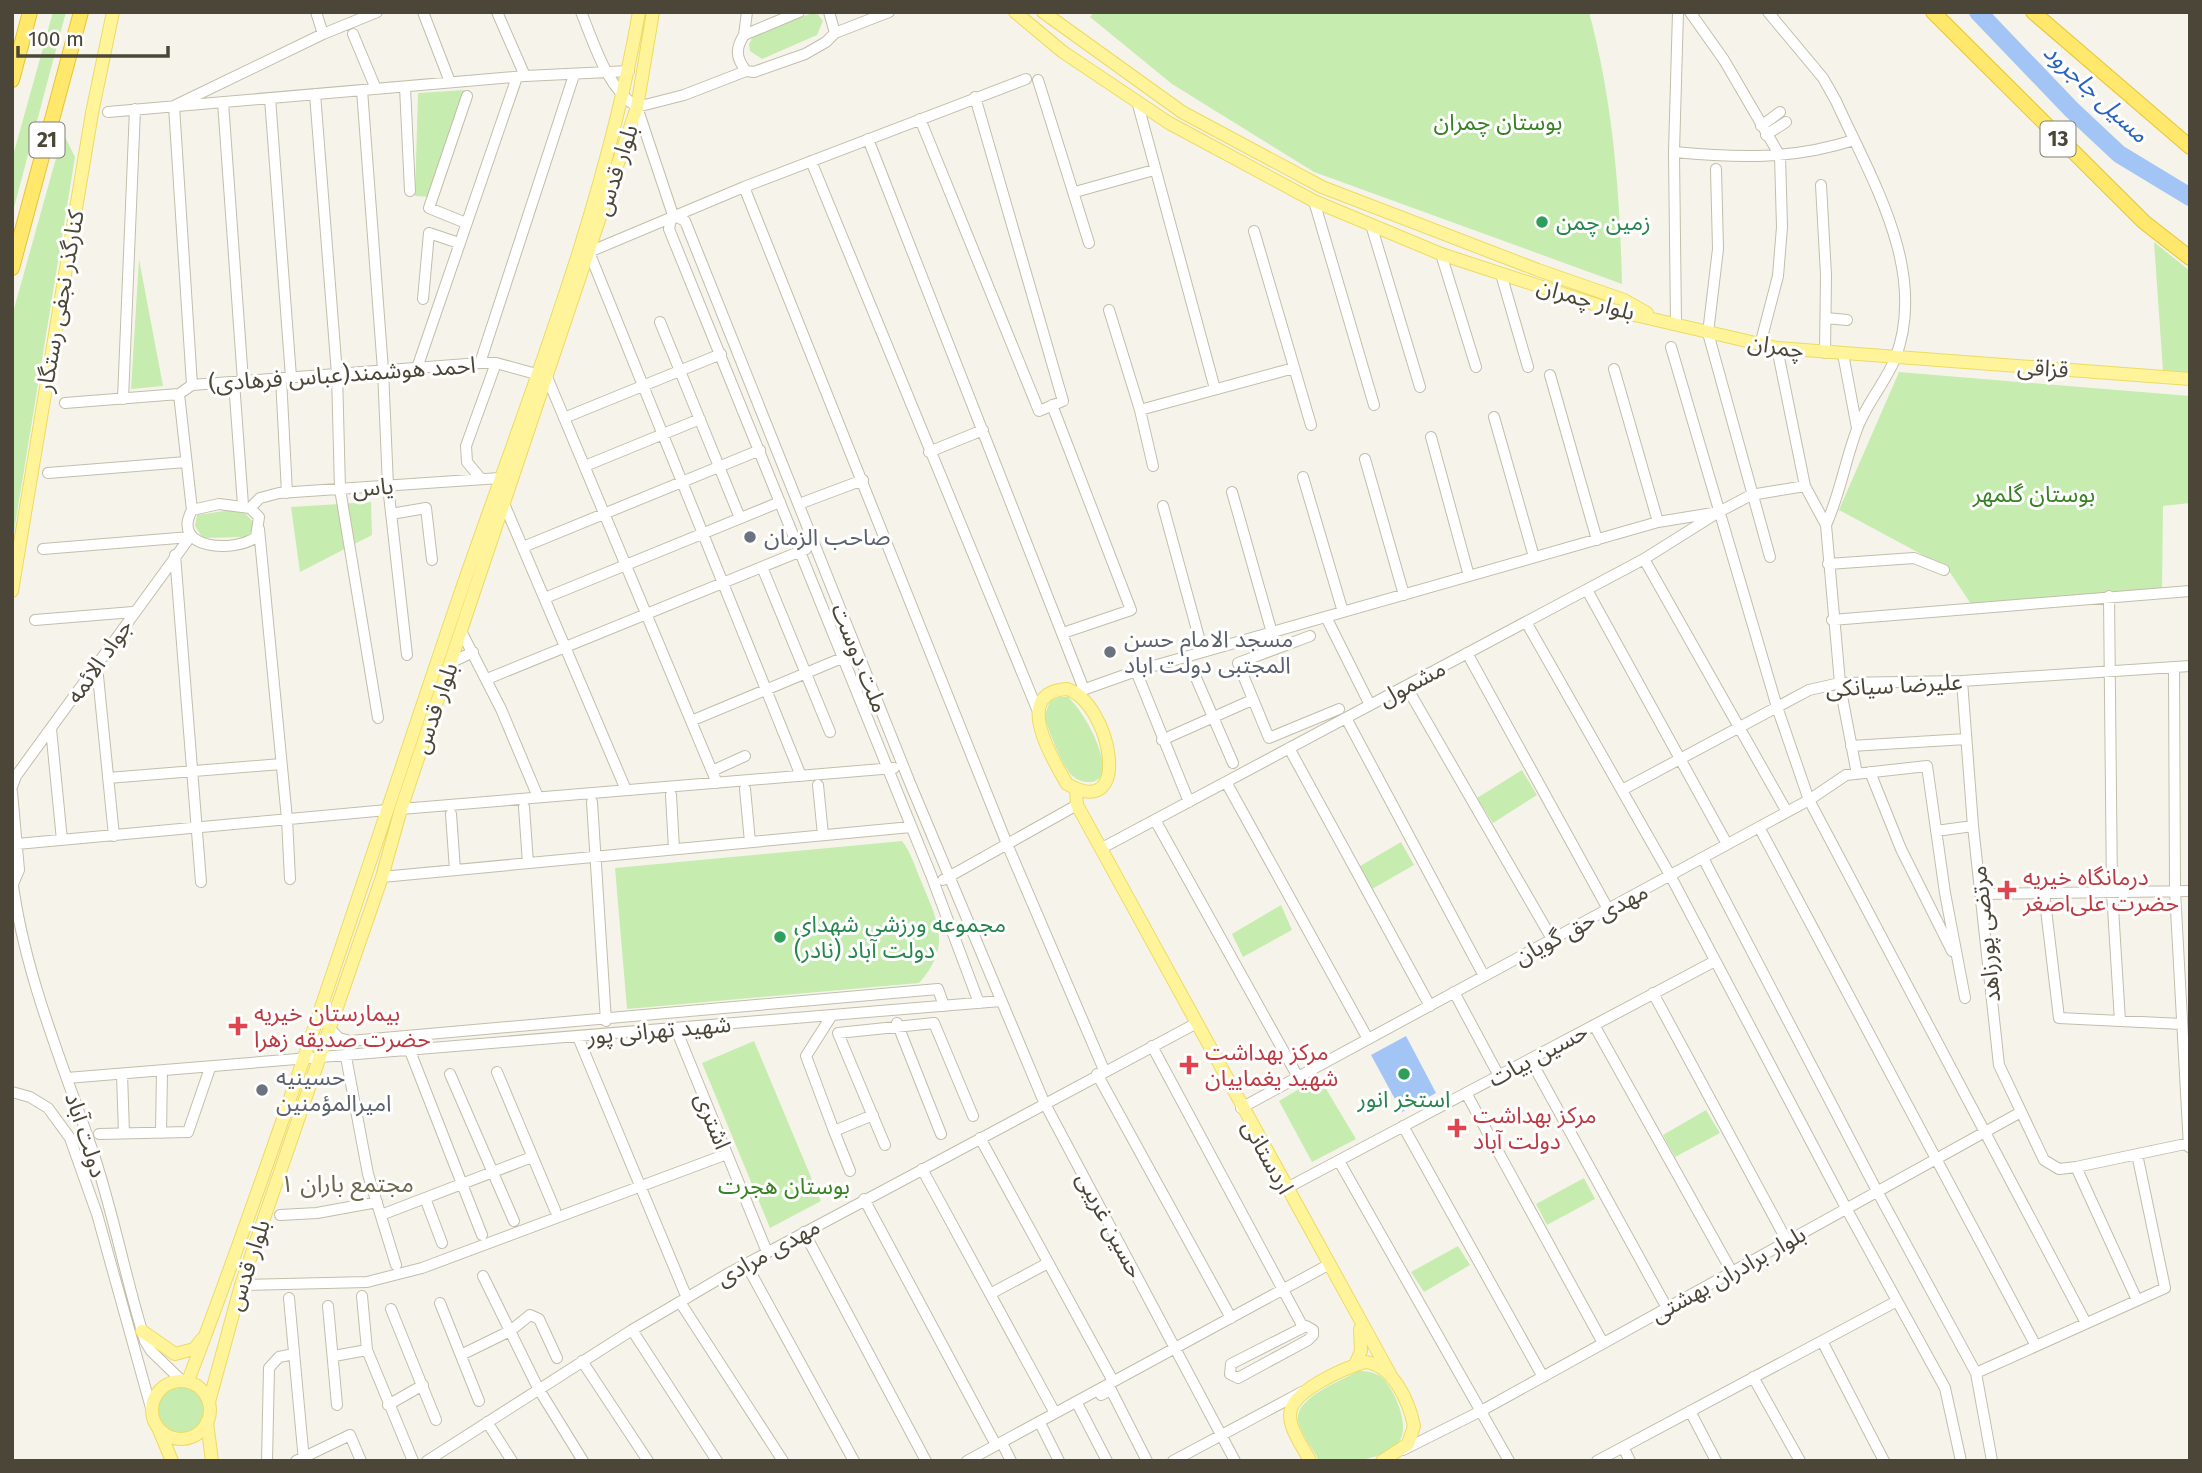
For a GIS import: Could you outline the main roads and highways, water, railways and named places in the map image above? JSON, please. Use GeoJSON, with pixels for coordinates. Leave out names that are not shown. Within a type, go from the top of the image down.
{"type":"FeatureCollection","features":[{"type":"Feature","properties":{"kind":"highway"},"geometry":{"type":"LineString","coordinates":[[12,80],[30,12]]}},
{"type":"Feature","properties":{"kind":"highway","name":"21"},"geometry":{"type":"LineString","coordinates":[[12,268],[81,12]]}},
{"type":"Feature","properties":{"kind":"highway","name":"13"},"geometry":{"type":"LineString","coordinates":[[1933,12],[2144,222],[2190,258]]}},
{"type":"Feature","properties":{"kind":"highway"},"geometry":{"type":"LineString","coordinates":[[2033,12],[2190,147]]}},
{"type":"Feature","properties":{"kind":"main road","name":"کنارگذر نجفی رستگار"},"geometry":{"type":"LineString","coordinates":[[12,591],[92,113],[113,12]]}},
{"type":"Feature","properties":{"kind":"main road","name":"بلوار قدس"},"geometry":{"type":"LineString","coordinates":[[209,1402],[241,1285],[382,877],[401,808],[505,506],[622,98],[639,12]]}},
{"type":"Feature","properties":{"kind":"main road","name":"بلوار قدس"},"geometry":{"type":"LineString","coordinates":[[185,1381],[206,1333],[301,1061],[500,478],[589,252],[637,107],[653,12]]}},
{"type":"Feature","properties":{"kind":"main road","name":"بلوار چمران"},"geometry":{"type":"LineString","coordinates":[[1015,12],[1063,52],[1137,101],[1234,160],[1314,201],[1373,228],[1441,254],[1609,309],[1660,320]]}},
{"type":"Feature","properties":{"kind":"main road","name":"بلوار چمران"},"geometry":{"type":"LineString","coordinates":[[1043,12],[1182,112],[1322,187],[1624,300],[1660,320]]}},
{"type":"Feature","properties":{"kind":"main road","name":"چمران"},"geometry":{"type":"LineString","coordinates":[[1660,320],[1708,334],[1777,348],[1895,358]]}},
{"type":"Feature","properties":{"kind":"main road","name":"قزاقی"},"geometry":{"type":"LineString","coordinates":[[1895,358],[2190,379]]}},
{"type":"Feature","properties":{"kind":"main road"},"geometry":{"type":"LineString","coordinates":[[1054,690],[1080,690],[1093,715],[1111,765],[1108,778],[1101,787],[1089,791],[1076,789],[1067,784],[1056,766],[1039,722],[1037,709],[1042,696],[1054,690]]}},
{"type":"Feature","properties":{"kind":"main road","name":"اردستانی"},"geometry":{"type":"LineString","coordinates":[[1076,789],[1077,805],[1285,1189],[1412,1415],[1414,1429],[1408,1444],[1382,1461]]}},
{"type":"Feature","properties":{"kind":"main road"},"geometry":{"type":"LineString","coordinates":[[387,810],[401,808]]}},
{"type":"Feature","properties":{"kind":"main road"},"geometry":{"type":"LineString","coordinates":[[1355,1365],[1362,1344],[1357,1318]]}},
{"type":"Feature","properties":{"kind":"main road"},"geometry":{"type":"LineString","coordinates":[[142,1331],[175,1353],[194,1349],[206,1333]]}},
{"type":"Feature","properties":{"kind":"main road"},"geometry":{"type":"LineString","coordinates":[[1310,1461],[1295,1432],[1290,1414],[1291,1406],[1302,1392],[1355,1365],[1375,1363],[1390,1374]]}},
{"type":"Feature","properties":{"kind":"main road"},"geometry":{"type":"LineString","coordinates":[[172,1461],[151,1408],[162,1387],[185,1381],[201,1389],[209,1402],[207,1422],[212,1461]]}},
{"type":"Feature","properties":{"kind":"main road"},"geometry":{"type":"LineString","coordinates":[[159,1429],[175,1439],[185,1439],[194,1436],[207,1422]]}},
{"type":"Feature","properties":{"kind":"water","name":"استخر انور"},"geometry":{"type":"Polygon","coordinates":[[[1406,1036],[1436,1093],[1402,1112],[1371,1055],[1406,1036]]]}},
{"type":"Feature","properties":{"kind":"waterway","name":"مسیل جاجرود"},"geometry":{"type":"LineString","coordinates":[[1978,12],[2071,109],[2119,154],[2190,197]]}},
{"type":"Feature","properties":{"kind":"place","name":"زمین چمن"},"geometry":{"type":"Point","coordinates":[1542,222]}},
{"type":"Feature","properties":{"kind":"place","name":"صاحب الزمان"},"geometry":{"type":"Point","coordinates":[750,537]}},
{"type":"Feature","properties":{"kind":"place","name":"مسجد الامام حسن المجتبى دولت اباد"},"geometry":{"type":"Point","coordinates":[1110,652]}},
{"type":"Feature","properties":{"kind":"place","name":"درمانگاه خیریه حضرت علی‌اصغر"},"geometry":{"type":"Point","coordinates":[2007,890]}},
{"type":"Feature","properties":{"kind":"place","name":"مجموعه ورزشی شهدای دولت آباد (نادر)"},"geometry":{"type":"Point","coordinates":[780,937]}},
{"type":"Feature","properties":{"kind":"place","name":"بیمارستان خیریه حضرت صدیقه زهرا"},"geometry":{"type":"Point","coordinates":[238,1026]}},
{"type":"Feature","properties":{"kind":"place","name":"مرکز بهداشت شهید یغماییان"},"geometry":{"type":"Point","coordinates":[1189,1065]}},
{"type":"Feature","properties":{"kind":"place","name":"استخر انور"},"geometry":{"type":"Point","coordinates":[1404,1074]}},
{"type":"Feature","properties":{"kind":"place","name":"حسینیه امیرالمؤمنین"},"geometry":{"type":"Point","coordinates":[262,1090]}},
{"type":"Feature","properties":{"kind":"place","name":"مرکز بهداشت دولت آباد"},"geometry":{"type":"Point","coordinates":[1457,1128]}},
{"type":"Feature","properties":{"kind":"district","name":"مجتمع باران ١"},"geometry":{"type":"Point","coordinates":[347,1184]}},
{"type":"Feature","properties":{"kind":"park label","name":"بوستان چمران"},"geometry":{"type":"Point","coordinates":[1498,122]}},
{"type":"Feature","properties":{"kind":"park label","name":"بوستان گلمهر"},"geometry":{"type":"Point","coordinates":[2034,494]}},
{"type":"Feature","properties":{"kind":"park label","name":"بوستان هجرت"},"geometry":{"type":"Point","coordinates":[784,1186]}}]}
